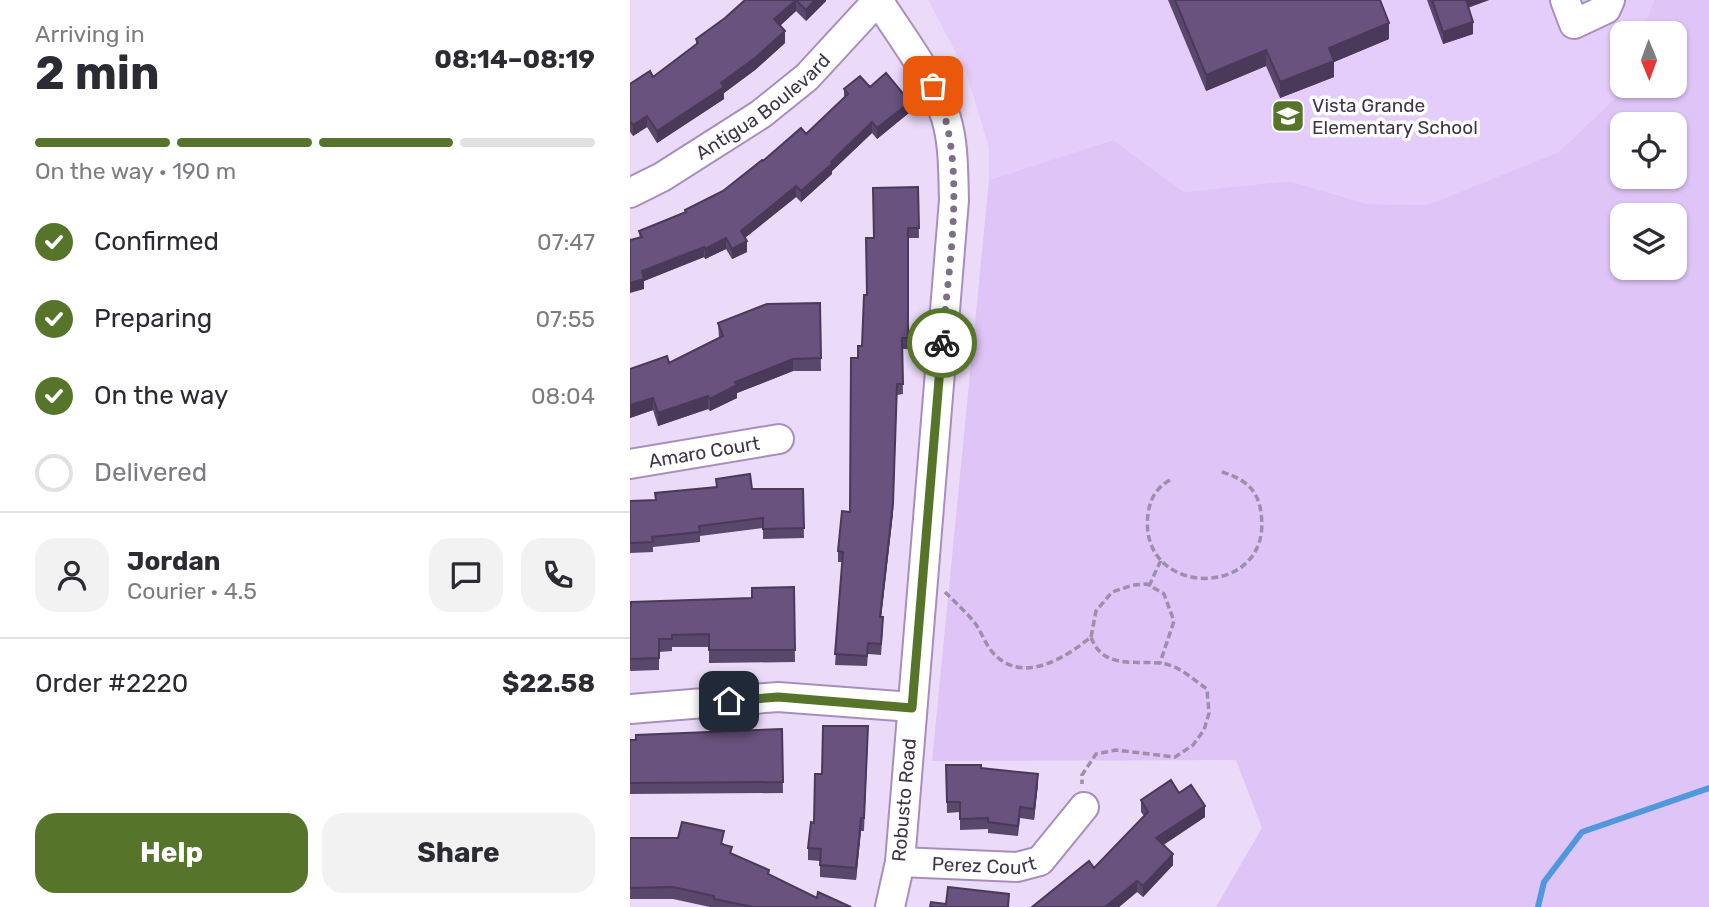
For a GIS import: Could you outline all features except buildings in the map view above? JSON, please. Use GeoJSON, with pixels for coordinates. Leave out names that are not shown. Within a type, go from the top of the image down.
{"type":"FeatureCollection","features":[{"type":"Feature","properties":{"kind":"street","name":"Antigua Boulevard"},"geometry":{"type":"LineString","coordinates":[[630,193],[662,177],[761,114],[807,77],[878,0]]}},
{"type":"Feature","properties":{"kind":"street","name":"Robusto Road"},"geometry":{"type":"LineString","coordinates":[[878,0],[933,86],[946,119],[953,160],[954,200],[900,862],[890,907]]}},
{"type":"Feature","properties":{"kind":"street"},"geometry":{"type":"LineString","coordinates":[[1564,0],[1574,24],[1606,9],[1610,0]]}},
{"type":"Feature","properties":{"kind":"street","name":"Amaro Court"},"geometry":{"type":"LineString","coordinates":[[630,464],[779,439]]}},
{"type":"Feature","properties":{"kind":"street"},"geometry":{"type":"LineString","coordinates":[[630,709],[778,697],[912,708]]}},
{"type":"Feature","properties":{"kind":"street","name":"Perez Court"},"geometry":{"type":"LineString","coordinates":[[900,862],[1017,867],[1040,861],[1084,807]]}},
{"type":"Feature","properties":{"kind":"path"},"geometry":{"type":"LineString","coordinates":[[1170,480],[1155,492],[1149,506],[1149,538],[1167,566],[1185,576],[1203,580],[1231,574],[1247,564],[1258,544],[1262,519],[1260,504],[1254,492],[1240,477],[1219,471]]}},
{"type":"Feature","properties":{"kind":"path"},"geometry":{"type":"LineString","coordinates":[[1149,586],[1161,560]]}},
{"type":"Feature","properties":{"kind":"path"},"geometry":{"type":"LineString","coordinates":[[1084,807],[1082,775],[1096,754],[1116,750],[1175,757],[1193,746],[1204,730],[1209,713],[1207,689],[1178,668],[1160,664],[1132,664],[1113,659],[1093,644],[1091,637],[1096,611],[1112,592],[1133,585],[1149,586],[1164,594],[1174,621],[1160,664]]}},
{"type":"Feature","properties":{"kind":"path"},"geometry":{"type":"LineString","coordinates":[[944,592],[977,626],[995,655],[1012,667],[1036,668],[1069,654],[1091,637]]}},
{"type":"Feature","properties":{"kind":"shaded area","name":"Vista Grande Elementary School"},"geometry":{"type":"Polygon","coordinates":[[[928,0],[1654,0],[1646,21],[1610,21],[1610,98],[1615,98],[1559,152],[1427,205],[1367,204],[1290,181],[1184,192],[1113,140],[989,180],[989,148],[966,72],[928,0]]]}},
{"type":"Feature","properties":{"kind":"shaded area"},"geometry":{"type":"Polygon","coordinates":[[[1654,0],[1709,0],[1709,907],[1216,907],[1262,828],[1236,760],[932,761],[989,180],[1113,140],[1184,192],[1290,181],[1367,204],[1427,205],[1559,152],[1615,98],[1687,98],[1687,21],[1646,21],[1654,0]]]}},
{"type":"Feature","properties":{"kind":"waterway"},"geometry":{"type":"LineString","coordinates":[[1538,907],[1544,882],[1582,832],[1709,788]]}},
{"type":"Feature","properties":{"kind":"way so far"},"geometry":{"type":"LineString","coordinates":[[933,86],[946,119],[953,160],[954,200],[942,343]]}},
{"type":"Feature","properties":{"kind":"place","name":"Vista Grande Elementary School"},"geometry":{"type":"Point","coordinates":[1288,116]}},
{"type":"Feature","properties":{"kind":"route"},"geometry":{"type":"LineString","coordinates":[[729,701],[778,697],[912,708],[942,343]]}}]}
